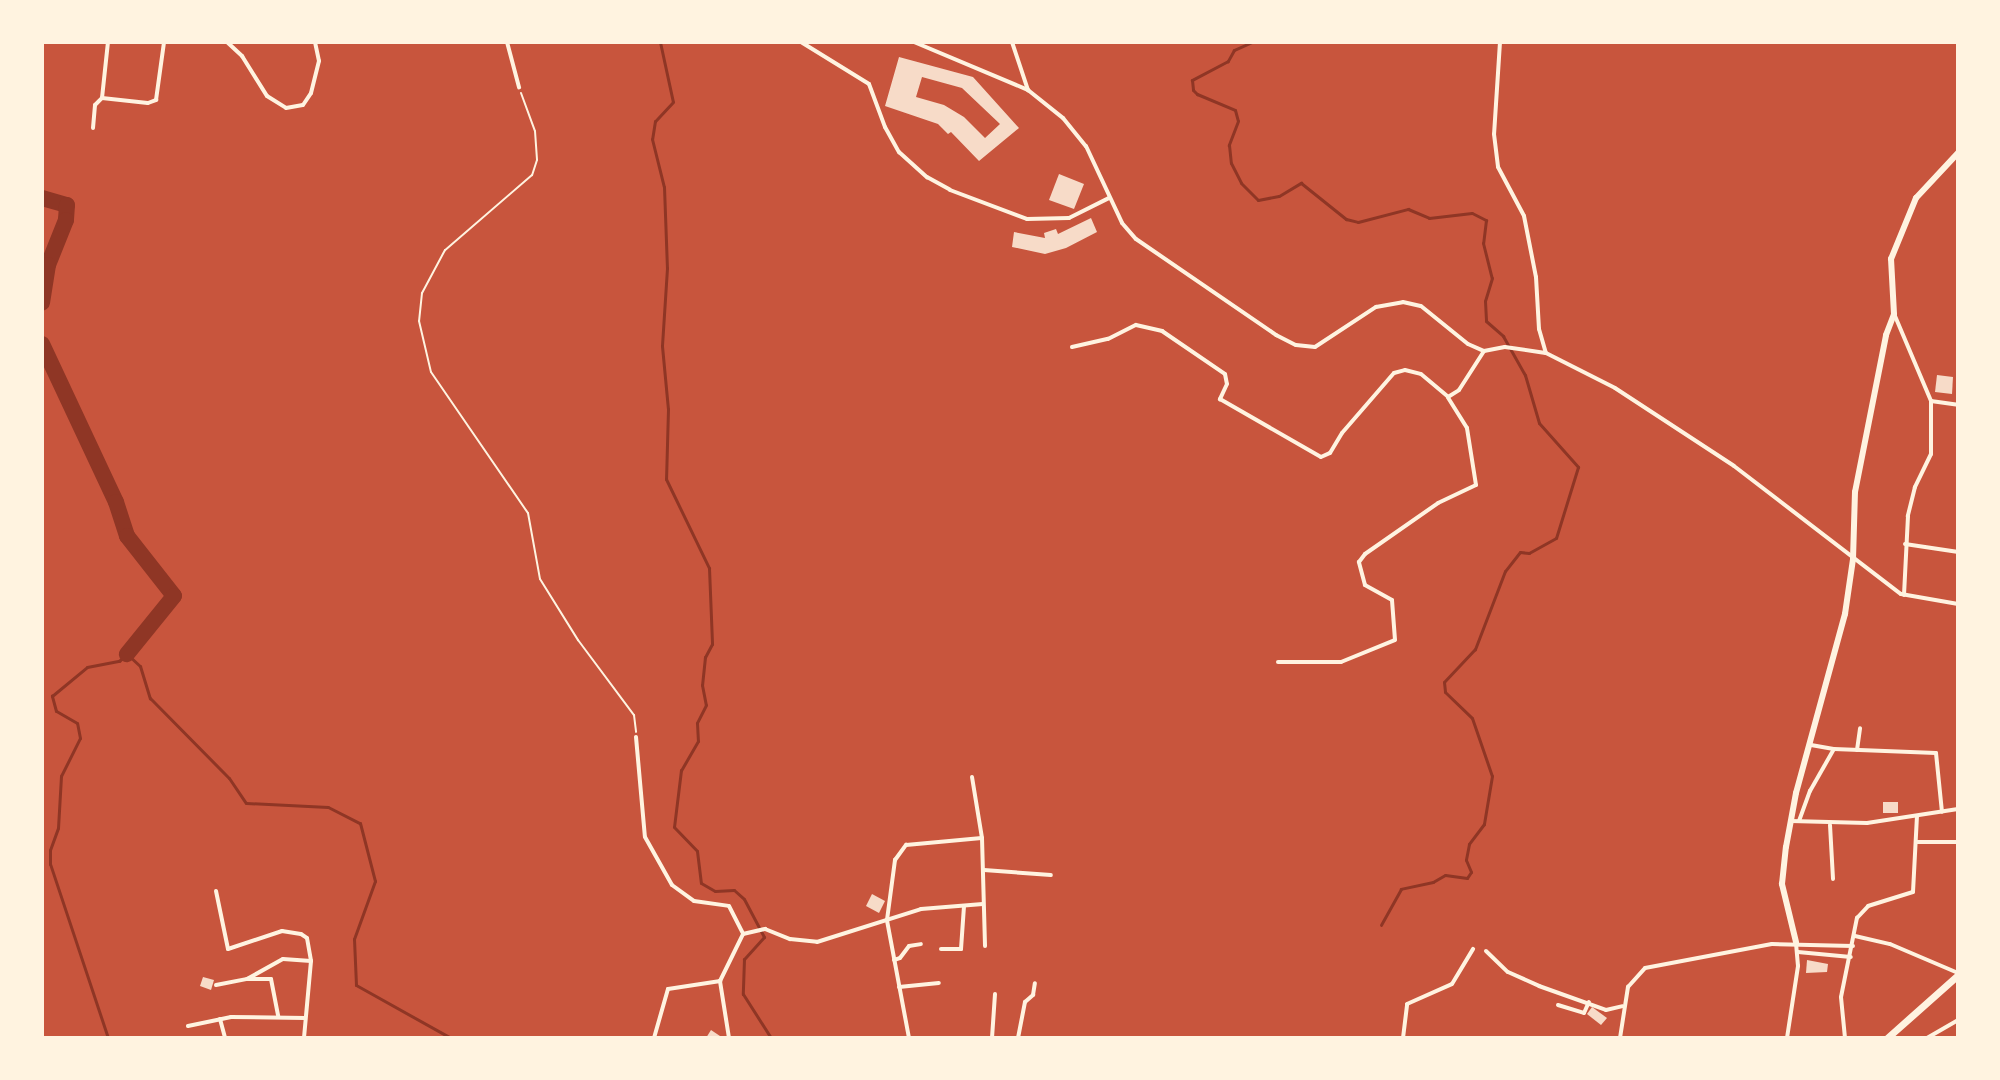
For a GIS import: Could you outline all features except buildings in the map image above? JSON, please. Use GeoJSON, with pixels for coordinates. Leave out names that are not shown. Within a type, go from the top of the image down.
{"type":"FeatureCollection","features":[{"type":"Feature","properties":{"kind":"main road"},"geometry":{"type":"LineString","coordinates":[[1887,1038],[1958,974]]}},
{"type":"Feature","properties":{"kind":"street"},"geometry":{"type":"LineString","coordinates":[[93,128],[95,105],[102,98],[108,42]]}},
{"type":"Feature","properties":{"kind":"street"},"geometry":{"type":"LineString","coordinates":[[102,98],[148,103],[156,100],[164,42]]}},
{"type":"Feature","properties":{"kind":"street"},"geometry":{"type":"LineString","coordinates":[[227,42],[242,56],[267,96],[286,108],[303,105],[311,93],[319,61],[315,42]]}},
{"type":"Feature","properties":{"kind":"street"},"geometry":{"type":"LineString","coordinates":[[507,42],[519,87]]}},
{"type":"Feature","properties":{"kind":"street"},"geometry":{"type":"LineString","coordinates":[[801,42],[869,84],[885,127],[899,152],[913,167],[950,190],[1027,219],[1069,218],[1109,198]]}},
{"type":"Feature","properties":{"kind":"street"},"geometry":{"type":"LineString","coordinates":[[914,42],[1028,90],[1076,131],[1122,223],[1136,239],[1229,305],[1296,345],[1315,347],[1376,307],[1403,302],[1421,306],[1468,344],[1484,351],[1505,347],[1546,353],[1615,388],[1734,466],[1904,597],[1958,604]]}},
{"type":"Feature","properties":{"kind":"street"},"geometry":{"type":"LineString","coordinates":[[1012,42],[1028,90]]}},
{"type":"Feature","properties":{"kind":"street"},"geometry":{"type":"LineString","coordinates":[[1500,42],[1494,134],[1498,167],[1524,216],[1536,277],[1539,329],[1546,353]]}},
{"type":"Feature","properties":{"kind":"street"},"geometry":{"type":"LineString","coordinates":[[1904,597],[1905,544],[1915,487],[1931,454],[1931,401],[1894,314],[1889,269],[1896,241],[1916,198],[1958,153]]}},
{"type":"Feature","properties":{"kind":"street"},"geometry":{"type":"LineString","coordinates":[[1787,1038],[1798,952],[1782,884],[1822,689],[1845,614],[1853,559],[1857,478],[1886,335],[1894,314]]}},
{"type":"Feature","properties":{"kind":"street"},"geometry":{"type":"LineString","coordinates":[[1072,347],[1108,339],[1136,325],[1162,331],[1225,374],[1227,384],[1220,399],[1321,457],[1330,453],[1358,412],[1398,370],[1421,374],[1448,397],[1467,428],[1476,485],[1438,503],[1365,554],[1359,562],[1365,585],[1392,600],[1395,640],[1341,662],[1278,662]]}},
{"type":"Feature","properties":{"kind":"street"},"geometry":{"type":"LineString","coordinates":[[1448,397],[1459,390],[1484,351]]}},
{"type":"Feature","properties":{"kind":"street"},"geometry":{"type":"LineString","coordinates":[[1931,401],[1958,405]]}},
{"type":"Feature","properties":{"kind":"street"},"geometry":{"type":"LineString","coordinates":[[1905,544],[1958,552]]}},
{"type":"Feature","properties":{"kind":"street"},"geometry":{"type":"LineString","coordinates":[[1857,750],[1860,728]]}},
{"type":"Feature","properties":{"kind":"street"},"geometry":{"type":"LineString","coordinates":[[636,737],[645,837],[672,885],[694,901],[729,906],[743,934]]}},
{"type":"Feature","properties":{"kind":"street"},"geometry":{"type":"LineString","coordinates":[[1811,745],[1834,749],[1936,753],[1942,812]]}},
{"type":"Feature","properties":{"kind":"street"},"geometry":{"type":"LineString","coordinates":[[1795,821],[1834,749]]}},
{"type":"Feature","properties":{"kind":"street"},"geometry":{"type":"LineString","coordinates":[[972,777],[982,838],[985,946]]}},
{"type":"Feature","properties":{"kind":"street"},"geometry":{"type":"LineString","coordinates":[[1795,821],[1830,825],[1958,809]]}},
{"type":"Feature","properties":{"kind":"street"},"geometry":{"type":"LineString","coordinates":[[1845,1038],[1840,1006],[1858,915],[1868,906],[1913,892],[1917,816]]}},
{"type":"Feature","properties":{"kind":"street"},"geometry":{"type":"LineString","coordinates":[[1830,825],[1833,879]]}},
{"type":"Feature","properties":{"kind":"street"},"geometry":{"type":"LineString","coordinates":[[909,1038],[887,920],[895,860],[902,847],[982,838]]}},
{"type":"Feature","properties":{"kind":"street"},"geometry":{"type":"LineString","coordinates":[[1915,841],[1958,842]]}},
{"type":"Feature","properties":{"kind":"street"},"geometry":{"type":"LineString","coordinates":[[984,870],[1051,875]]}},
{"type":"Feature","properties":{"kind":"street"},"geometry":{"type":"LineString","coordinates":[[216,891],[224,947],[232,949],[282,931],[305,935],[311,961],[304,1038]]}},
{"type":"Feature","properties":{"kind":"street"},"geometry":{"type":"LineString","coordinates":[[729,1038],[720,981],[743,934],[765,929],[790,939],[817,942],[921,909],[983,904]]}},
{"type":"Feature","properties":{"kind":"street"},"geometry":{"type":"LineString","coordinates":[[941,949],[961,949],[964,906]]}},
{"type":"Feature","properties":{"kind":"street"},"geometry":{"type":"LineString","coordinates":[[1854,936],[1890,944],[1958,974]]}},
{"type":"Feature","properties":{"kind":"street"},"geometry":{"type":"LineString","coordinates":[[1620,1038],[1623,1006],[1632,979],[1645,968],[1796,942],[1853,946]]}},
{"type":"Feature","properties":{"kind":"street"},"geometry":{"type":"LineString","coordinates":[[894,960],[909,946],[921,944]]}},
{"type":"Feature","properties":{"kind":"street"},"geometry":{"type":"LineString","coordinates":[[1403,1038],[1407,1004],[1452,984],[1473,949]]}},
{"type":"Feature","properties":{"kind":"street"},"geometry":{"type":"LineString","coordinates":[[1486,951],[1520,978],[1606,1010],[1623,1006]]}},
{"type":"Feature","properties":{"kind":"street"},"geometry":{"type":"LineString","coordinates":[[1798,952],[1851,957]]}},
{"type":"Feature","properties":{"kind":"street"},"geometry":{"type":"LineString","coordinates":[[247,979],[283,959],[311,961]]}},
{"type":"Feature","properties":{"kind":"street"},"geometry":{"type":"LineString","coordinates":[[216,985],[247,979],[271,979],[278,1016]]}},
{"type":"Feature","properties":{"kind":"street"},"geometry":{"type":"LineString","coordinates":[[654,1038],[668,989],[720,981]]}},
{"type":"Feature","properties":{"kind":"street"},"geometry":{"type":"LineString","coordinates":[[899,987],[939,983]]}},
{"type":"Feature","properties":{"kind":"street"},"geometry":{"type":"LineString","coordinates":[[1018,1038],[1025,1002],[1033,995],[1035,983]]}},
{"type":"Feature","properties":{"kind":"street"},"geometry":{"type":"LineString","coordinates":[[992,1038],[995,994]]}},
{"type":"Feature","properties":{"kind":"street"},"geometry":{"type":"LineString","coordinates":[[1558,1005],[1583,1013],[1589,1002]]}},
{"type":"Feature","properties":{"kind":"street"},"geometry":{"type":"LineString","coordinates":[[188,1026],[220,1019],[306,1018]]}},
{"type":"Feature","properties":{"kind":"street"},"geometry":{"type":"LineString","coordinates":[[220,1019],[225,1038]]}},
{"type":"Feature","properties":{"kind":"street"},"geometry":{"type":"LineString","coordinates":[[1927,1038],[1958,1020]]}},
{"type":"Feature","properties":{"kind":"path"},"geometry":{"type":"LineString","coordinates":[[519,87],[535,131],[537,160],[532,175],[445,250],[422,293],[419,321],[431,372],[528,513],[540,579],[578,640],[634,715],[636,737]]}},
{"type":"Feature","properties":{"kind":"waterway"},"geometry":{"type":"LineString","coordinates":[[660,42],[673,102],[655,121],[652,139],[664,187],[667,268],[662,346],[668,409],[666,479],[709,568],[712,644],[705,657],[702,685],[706,705],[697,723],[698,741],[681,770],[674,827],[697,851],[701,883],[715,891],[734,890],[744,899],[764,937],[744,959],[743,994],[771,1038]]}},
{"type":"Feature","properties":{"kind":"waterway"},"geometry":{"type":"LineString","coordinates":[[1252,42],[1234,50],[1228,61],[1192,80],[1193,90],[1197,94],[1235,110],[1238,121],[1229,145],[1231,163],[1241,183],[1258,200],[1279,196],[1301,183],[1346,219],[1358,222],[1408,209],[1429,218],[1472,213],[1486,220],[1483,243],[1492,278],[1485,301],[1486,321],[1503,336],[1525,375],[1539,423],[1578,467],[1556,538],[1529,553],[1520,552],[1505,571],[1475,649],[1444,682],[1445,692],[1472,718],[1492,776],[1484,824],[1469,844],[1466,860],[1471,872],[1467,878],[1445,875],[1433,882],[1401,889],[1381,925]]}},
{"type":"Feature","properties":{"kind":"waterway"},"geometry":{"type":"LineString","coordinates":[[42,198],[67,205],[66,220],[48,265],[42,303]]}},
{"type":"Feature","properties":{"kind":"waterway"},"geometry":{"type":"LineString","coordinates":[[42,344],[116,502],[127,536],[174,596],[127,654]]}},
{"type":"Feature","properties":{"kind":"waterway"},"geometry":{"type":"LineString","coordinates":[[108,1038],[50,864],[50,850],[58,828],[61,776],[80,738],[77,723],[56,711],[52,696],[87,667],[119,661],[127,654],[140,666],[150,698],[229,778],[246,803],[328,807],[360,823],[375,881],[354,939],[356,985],[451,1038]]}}]}
